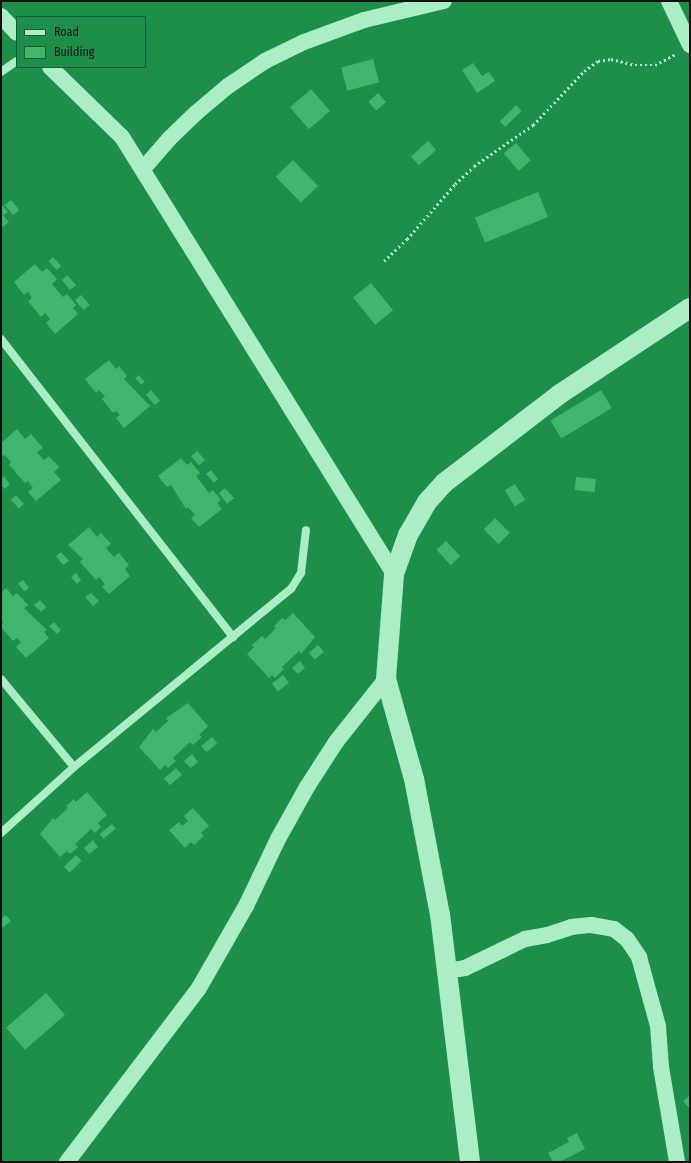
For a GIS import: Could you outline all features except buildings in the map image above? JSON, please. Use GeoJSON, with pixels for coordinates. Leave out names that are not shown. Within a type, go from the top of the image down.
{"type":"FeatureCollection","features":[{"type":"Feature","properties":{"kind":"street"},"geometry":{"type":"LineString","coordinates":[[143,169],[170,138],[196,113],[228,86],[265,61],[304,42],[364,20],[444,1]]}},
{"type":"Feature","properties":{"kind":"street"},"geometry":{"type":"LineString","coordinates":[[670,1],[690,45]]}},
{"type":"Feature","properties":{"kind":"street"},"geometry":{"type":"LineString","coordinates":[[1,16],[16,32]]}},
{"type":"Feature","properties":{"kind":"street"},"geometry":{"type":"LineString","coordinates":[[51,68],[122,137],[280,394],[394,574]]}},
{"type":"Feature","properties":{"kind":"street"},"geometry":{"type":"LineString","coordinates":[[470,1162],[440,915],[414,779],[386,679],[394,574],[408,536],[427,502],[444,483],[560,394],[690,308]]}},
{"type":"Feature","properties":{"kind":"street"},"geometry":{"type":"LineString","coordinates":[[66,1162],[199,988],[246,906],[278,838],[307,787],[336,742],[386,679]]}},
{"type":"Feature","properties":{"kind":"street"},"geometry":{"type":"LineString","coordinates":[[446,971],[465,968],[525,939],[547,936],[571,927],[591,925],[614,929],[627,939],[639,957],[658,1026],[661,1067],[677,1162]]}},
{"type":"Feature","properties":{"kind":"lane"},"geometry":{"type":"LineString","coordinates":[[1,72],[16,62]]}},
{"type":"Feature","properties":{"kind":"lane"},"geometry":{"type":"LineString","coordinates":[[1,339],[233,637]]}},
{"type":"Feature","properties":{"kind":"lane"},"geometry":{"type":"LineString","coordinates":[[1,833],[74,767],[291,589],[301,573],[306,530]]}},
{"type":"Feature","properties":{"kind":"lane"},"geometry":{"type":"LineString","coordinates":[[1,679],[74,767]]}},
{"type":"Feature","properties":{"kind":"path"},"geometry":{"type":"LineString","coordinates":[[384,261],[407,239],[455,184],[474,166],[533,125],[584,71],[598,61],[611,59],[634,65],[655,65],[690,45]]}}]}
